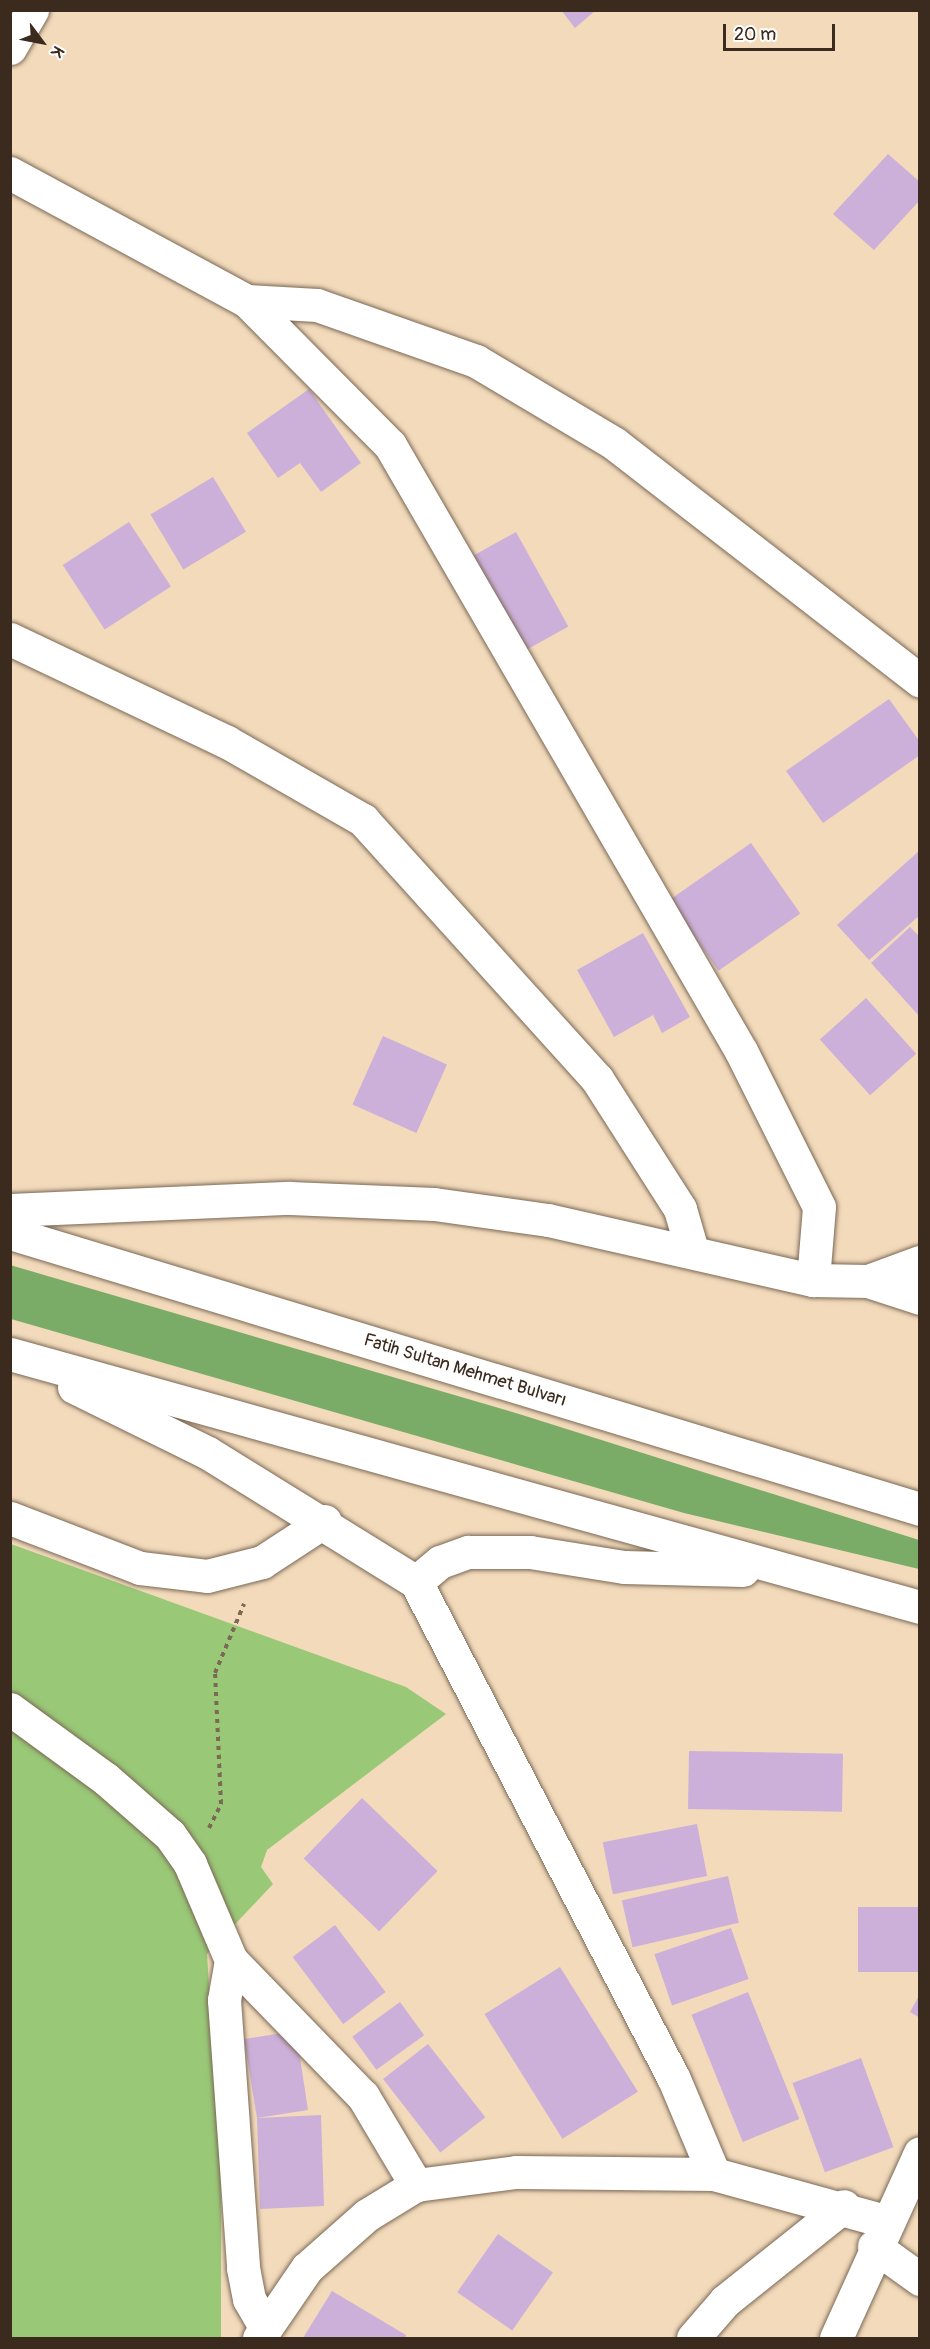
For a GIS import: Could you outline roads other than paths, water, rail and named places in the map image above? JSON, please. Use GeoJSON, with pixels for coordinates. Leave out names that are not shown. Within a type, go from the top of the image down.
{"type":"FeatureCollection","features":[{"type":"Feature","properties":{"kind":"main road"},"geometry":{"type":"LineString","coordinates":[[10,48],[32,10]]}},
{"type":"Feature","properties":{"kind":"main road"},"geometry":{"type":"LineString","coordinates":[[10,173],[248,301],[390,445],[741,1051],[819,1207],[813,1280]]}},
{"type":"Feature","properties":{"kind":"main road"},"geometry":{"type":"LineString","coordinates":[[248,301],[317,305],[476,361],[615,444],[920,681]]}},
{"type":"Feature","properties":{"kind":"main road"},"geometry":{"type":"LineString","coordinates":[[10,639],[227,742],[363,820],[597,1079],[680,1209],[692,1250]]}},
{"type":"Feature","properties":{"kind":"main road"},"geometry":{"type":"LineString","coordinates":[[10,1210],[290,1198],[434,1204],[548,1220],[692,1250],[813,1280],[868,1281],[920,1298]]}},
{"type":"Feature","properties":{"kind":"main road","name":"Fatih Sultan Mehmet Bulvarı"},"geometry":{"type":"LineString","coordinates":[[10,1233],[920,1509]]}},
{"type":"Feature","properties":{"kind":"main road"},"geometry":{"type":"LineString","coordinates":[[868,1281],[920,1263]]}},
{"type":"Feature","properties":{"kind":"main road"},"geometry":{"type":"LineString","coordinates":[[10,1355],[208,1453],[325,1521],[416,1582],[674,2079],[714,2174]]}},
{"type":"Feature","properties":{"kind":"main road"},"geometry":{"type":"LineString","coordinates":[[10,1355],[920,1606]]}},
{"type":"Feature","properties":{"kind":"main road"},"geometry":{"type":"LineString","coordinates":[[10,1518],[140,1568],[207,1576],[262,1562],[325,1521]]}},
{"type":"Feature","properties":{"kind":"main road"},"geometry":{"type":"LineString","coordinates":[[416,1582],[440,1562],[468,1552],[530,1552],[624,1567],[792,1571]]}},
{"type":"Feature","properties":{"kind":"main road"},"geometry":{"type":"LineString","coordinates":[[10,1709],[106,1779],[170,1835],[190,1864],[231,1960],[363,2096],[416,2185]]}},
{"type":"Feature","properties":{"kind":"main road"},"geometry":{"type":"LineString","coordinates":[[231,1960],[224,2000],[243,2268],[249,2299],[262,2333]]}},
{"type":"Feature","properties":{"kind":"main road"},"geometry":{"type":"LineString","coordinates":[[836,2338],[879,2234],[920,2153]]}},
{"type":"Feature","properties":{"kind":"main road"},"geometry":{"type":"LineString","coordinates":[[262,2333],[307,2268],[367,2215],[416,2185],[516,2172],[714,2174],[844,2206],[879,2234],[920,2279]]}},
{"type":"Feature","properties":{"kind":"main road"},"geometry":{"type":"LineString","coordinates":[[693,2338],[725,2301],[844,2206]]}}]}
